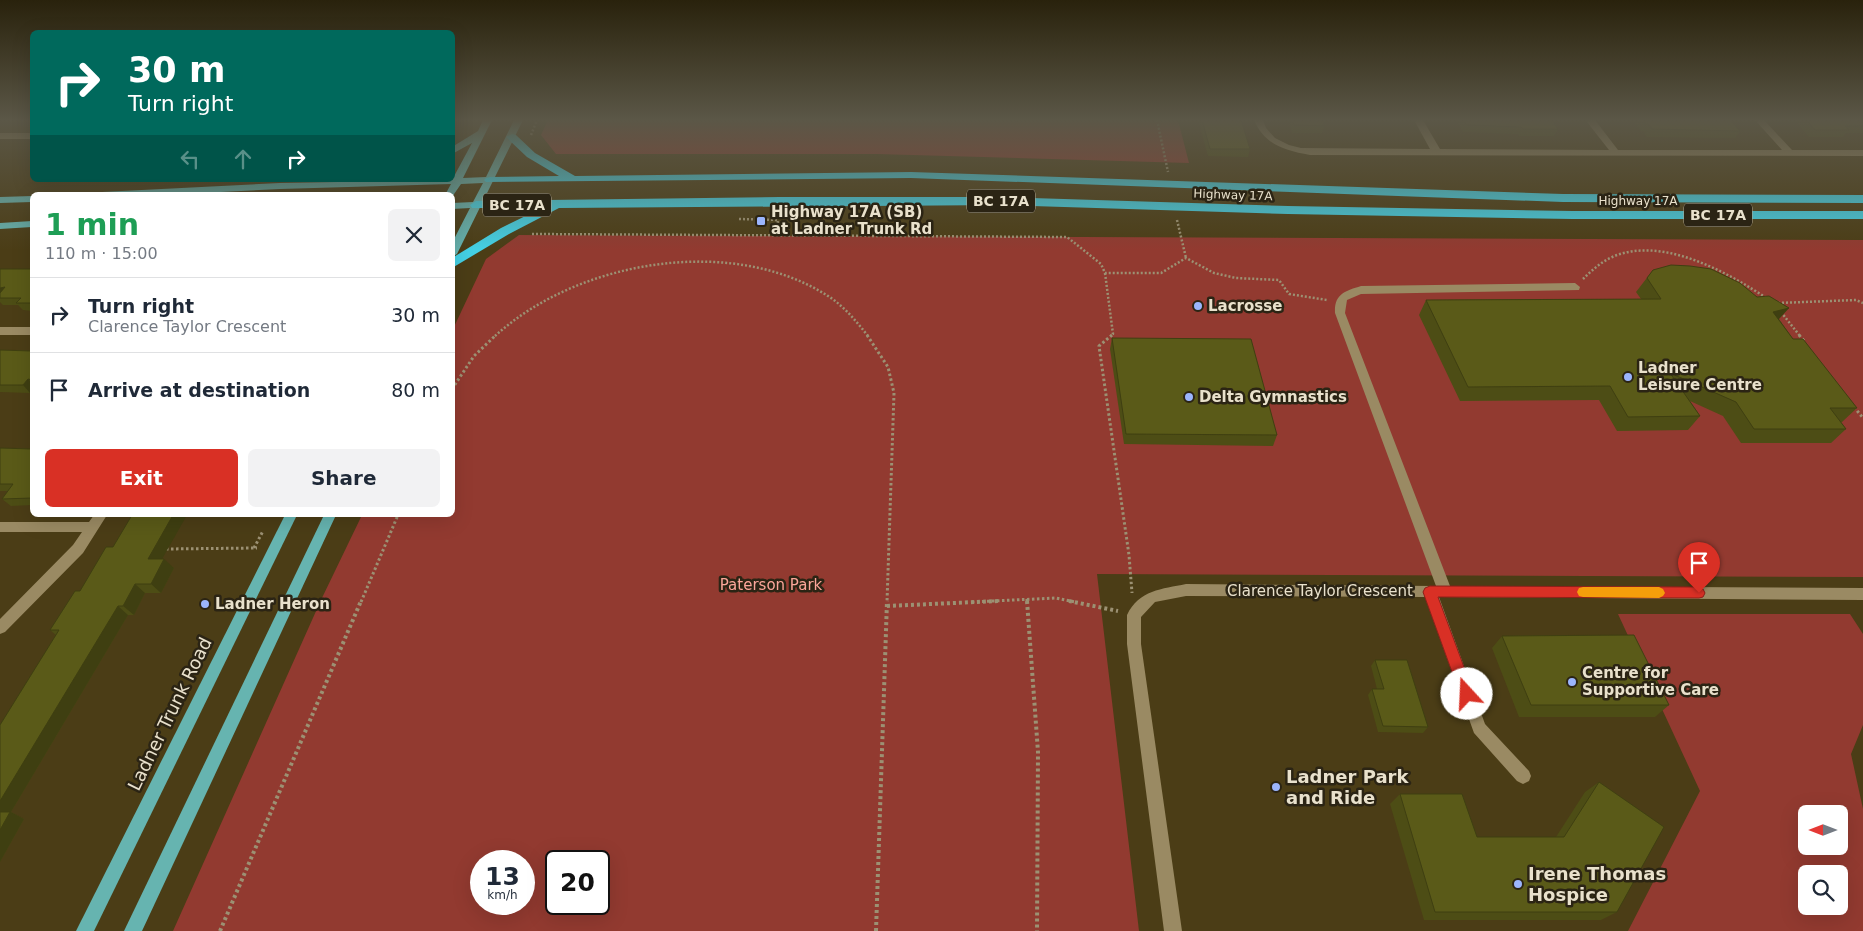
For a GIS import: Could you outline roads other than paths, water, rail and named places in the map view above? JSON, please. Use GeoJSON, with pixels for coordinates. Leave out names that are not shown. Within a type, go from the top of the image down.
{"type":"FeatureCollection","features":[{"type":"Feature","properties":{"kind":"highway"},"geometry":{"type":"LineString","coordinates":[[546,163],[571,178]]}},
{"type":"Feature","properties":{"kind":"highway","name":"Highway 17A"},"geometry":{"type":"LineString","coordinates":[[490,180],[911,175],[1563,198],[1863,199]]}},
{"type":"Feature","properties":{"kind":"highway","name":"Highway 17A"},"geometry":{"type":"LineString","coordinates":[[476,205],[1004,201],[1308,210],[1583,215],[1863,215]]}},
{"type":"Feature","properties":{"kind":"highway"},"geometry":{"type":"LineString","coordinates":[[455,262],[505,231],[558,204]]}},
{"type":"Feature","properties":{"kind":"main road"},"geometry":{"type":"LineString","coordinates":[[452,192],[466,163]]}},
{"type":"Feature","properties":{"kind":"main road"},"geometry":{"type":"LineString","coordinates":[[455,248],[498,163]]}},
{"type":"Feature","properties":{"kind":"main road","name":"Highway 17A"},"geometry":{"type":"LineString","coordinates":[[457,181],[490,180]]}},
{"type":"Feature","properties":{"kind":"main road","name":"Highway 17A"},"geometry":{"type":"LineString","coordinates":[[161,192],[371,182]]}},
{"type":"Feature","properties":{"kind":"main road"},"geometry":{"type":"LineString","coordinates":[[0,200],[30,199]]}},
{"type":"Feature","properties":{"kind":"main road","name":"Highway 17A"},"geometry":{"type":"LineString","coordinates":[[455,206],[476,205]]}},
{"type":"Feature","properties":{"kind":"main road"},"geometry":{"type":"LineString","coordinates":[[0,226],[30,224]]}},
{"type":"Feature","properties":{"kind":"main road","name":"Ladner Trunk Road"},"geometry":{"type":"LineString","coordinates":[[85,931],[290,517]]}},
{"type":"Feature","properties":{"kind":"main road"},"geometry":{"type":"LineString","coordinates":[[133,931],[329,517]]}},
{"type":"Feature","properties":{"kind":"street"},"geometry":{"type":"LineString","coordinates":[[1445,592],[1340,313],[1339,302],[1346,294],[1361,290],[1575,287]]}},
{"type":"Feature","properties":{"kind":"street"},"geometry":{"type":"LineString","coordinates":[[0,331],[30,331]]}},
{"type":"Feature","properties":{"kind":"street"},"geometry":{"type":"LineString","coordinates":[[0,527],[98,521]]}},
{"type":"Feature","properties":{"kind":"street"},"geometry":{"type":"LineString","coordinates":[[0,628],[78,549],[98,521]]}},
{"type":"Feature","properties":{"kind":"street","name":"Clarence Taylor Crescent"},"geometry":{"type":"LineString","coordinates":[[1173,931],[1134,644],[1134,615],[1152,597],[1186,590],[1859,594]]}},
{"type":"Feature","properties":{"kind":"street"},"geometry":{"type":"LineString","coordinates":[[1430,592],[1479,728],[1523,776]]}},
{"type":"Feature","properties":{"kind":"street"},"geometry":{"type":"LineString","coordinates":[[1859,594],[1863,606]]}},
{"type":"Feature","properties":{"kind":"place","name":"Highway 17A (SB) at Ladner Trunk Rd"},"geometry":{"type":"Point","coordinates":[761,221]}},
{"type":"Feature","properties":{"kind":"place","name":"Lacrosse"},"geometry":{"type":"Point","coordinates":[1198,306]}},
{"type":"Feature","properties":{"kind":"place","name":"Ladner Leisure Centre"},"geometry":{"type":"Point","coordinates":[1628,377]}},
{"type":"Feature","properties":{"kind":"place","name":"Delta Gymnastics"},"geometry":{"type":"Point","coordinates":[1189,397]}},
{"type":"Feature","properties":{"kind":"place","name":"Ladner Heron"},"geometry":{"type":"Point","coordinates":[205,604]}},
{"type":"Feature","properties":{"kind":"place","name":"Centre for Supportive Care"},"geometry":{"type":"Point","coordinates":[1572,682]}},
{"type":"Feature","properties":{"kind":"place","name":"Ladner Park and Ride"},"geometry":{"type":"Point","coordinates":[1276,787]}},
{"type":"Feature","properties":{"kind":"place","name":"Irene Thomas Hospice"},"geometry":{"type":"Point","coordinates":[1518,884]}},
{"type":"Feature","properties":{"kind":"park label","name":"Paterson Park"},"geometry":{"type":"Point","coordinates":[771,585]}}]}
